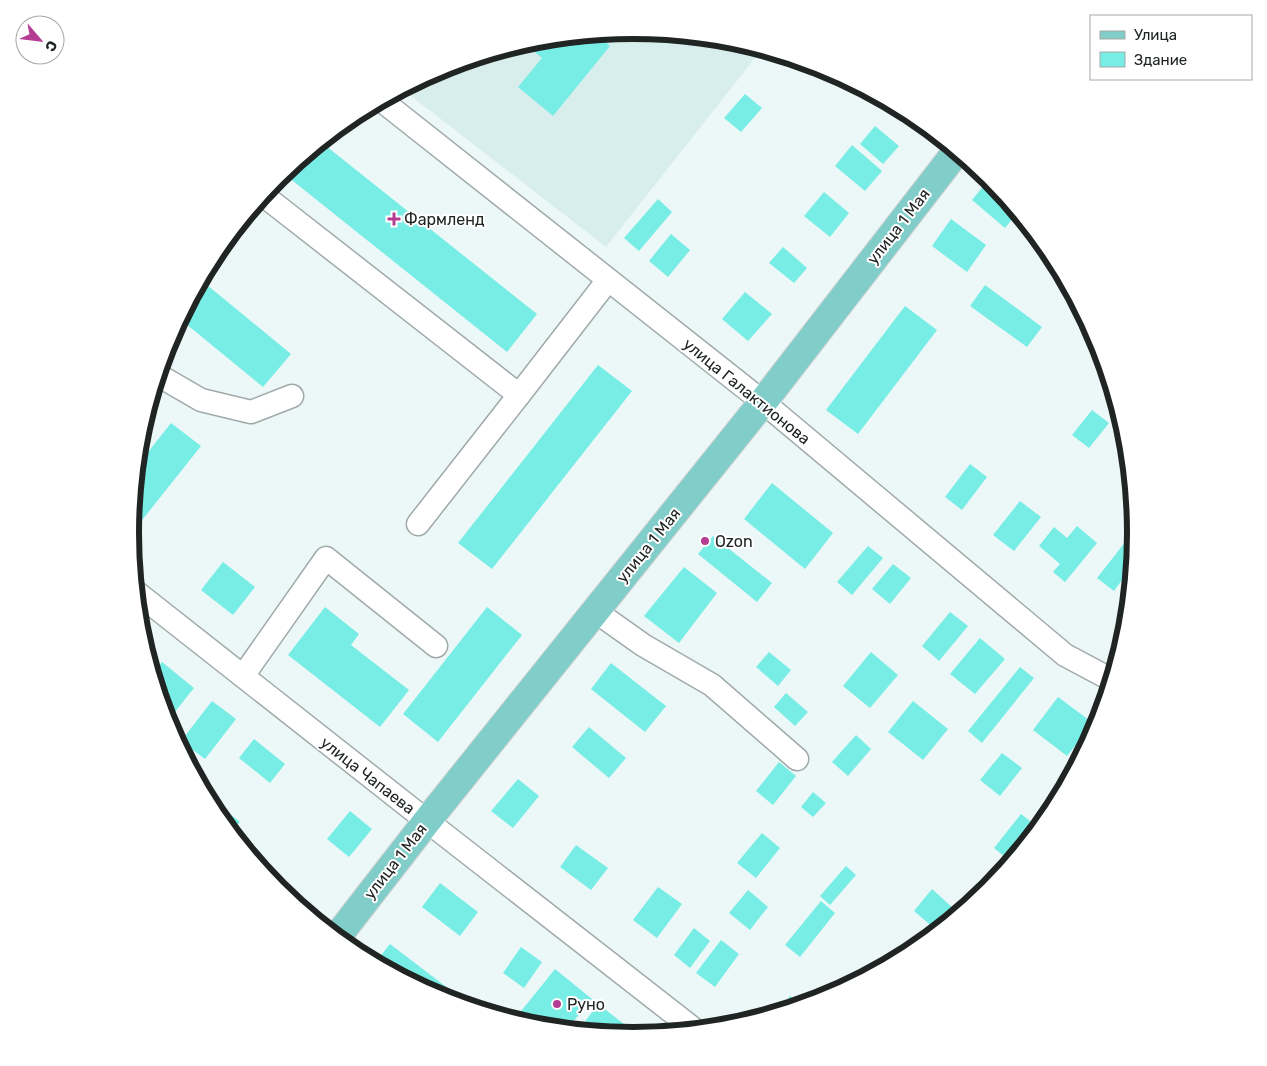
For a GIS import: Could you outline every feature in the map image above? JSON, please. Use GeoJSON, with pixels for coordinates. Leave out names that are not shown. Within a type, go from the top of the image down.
{"type":"FeatureCollection","features":[{"type":"Feature","properties":{"kind":"main road","name":"улица 1 Мая"},"geometry":{"type":"LineString","coordinates":[[341,931],[427,821],[763,402],[953,156]]}},
{"type":"Feature","properties":{"kind":"street","name":"улица Галактионова"},"geometry":{"type":"LineString","coordinates":[[387,105],[763,402],[1065,655],[1106,677]]}},
{"type":"Feature","properties":{"kind":"street"},"geometry":{"type":"LineString","coordinates":[[269,200],[518,396]]}},
{"type":"Feature","properties":{"kind":"street"},"geometry":{"type":"LineString","coordinates":[[418,524],[608,280]]}},
{"type":"Feature","properties":{"kind":"street"},"geometry":{"type":"LineString","coordinates":[[164,378],[201,400],[251,412],[292,396]]}},
{"type":"Feature","properties":{"kind":"street"},"geometry":{"type":"LineString","coordinates":[[243,676],[326,558],[436,646]]}},
{"type":"Feature","properties":{"kind":"street","name":"улица Чапаева"},"geometry":{"type":"LineString","coordinates":[[143,597],[687,1024]]}},
{"type":"Feature","properties":{"kind":"street"},"geometry":{"type":"LineString","coordinates":[[595,611],[643,645],[712,686],[797,759]]}},
{"type":"Feature","properties":{"kind":"shaded area"},"geometry":{"type":"Polygon","coordinates":[[[601,40],[666,40],[730,48],[757,55],[606,247],[408,94],[444,76],[475,65],[537,48],[569,43],[601,40]]]}},
{"type":"Feature","properties":{"kind":"building"},"geometry":{"type":"Polygon","coordinates":[[[601,40],[610,46],[553,116],[518,87],[542,58],[532,49],[601,40]]]}},
{"type":"Feature","properties":{"kind":"building"},"geometry":{"type":"Polygon","coordinates":[[[745,94],[762,108],[741,132],[724,118],[745,94]]]}},
{"type":"Feature","properties":{"kind":"building"},"geometry":{"type":"Polygon","coordinates":[[[875,126],[899,146],[883,164],[860,144],[875,126]]]}},
{"type":"Feature","properties":{"kind":"building"},"geometry":{"type":"Polygon","coordinates":[[[852,145],[882,171],[865,191],[835,166],[852,145]]]}},
{"type":"Feature","properties":{"kind":"building"},"geometry":{"type":"Polygon","coordinates":[[[326,146],[537,314],[507,352],[290,178],[326,146]]]}},
{"type":"Feature","properties":{"kind":"building"},"geometry":{"type":"Polygon","coordinates":[[[984,185],[1014,217],[1005,228],[972,200],[984,185]]]}},
{"type":"Feature","properties":{"kind":"building"},"geometry":{"type":"Polygon","coordinates":[[[824,192],[849,213],[830,237],[804,216],[824,192]]]}},
{"type":"Feature","properties":{"kind":"building"},"geometry":{"type":"Polygon","coordinates":[[[658,199],[672,212],[639,251],[624,238],[658,199]]]}},
{"type":"Feature","properties":{"kind":"building"},"geometry":{"type":"Polygon","coordinates":[[[951,219],[986,245],[967,272],[932,246],[951,219]]]}},
{"type":"Feature","properties":{"kind":"building"},"geometry":{"type":"Polygon","coordinates":[[[671,234],[690,250],[668,277],[649,261],[671,234]]]}},
{"type":"Feature","properties":{"kind":"building"},"geometry":{"type":"Polygon","coordinates":[[[783,247],[807,268],[794,283],[769,263],[783,247]]]}},
{"type":"Feature","properties":{"kind":"building"},"geometry":{"type":"Polygon","coordinates":[[[206,284],[291,354],[263,387],[186,324],[206,284]]]}},
{"type":"Feature","properties":{"kind":"building"},"geometry":{"type":"Polygon","coordinates":[[[985,285],[1042,327],[1027,347],[970,306],[985,285]]]}},
{"type":"Feature","properties":{"kind":"building"},"geometry":{"type":"Polygon","coordinates":[[[745,292],[772,314],[748,341],[722,319],[745,292]]]}},
{"type":"Feature","properties":{"kind":"building"},"geometry":{"type":"Polygon","coordinates":[[[905,306],[937,330],[858,434],[826,410],[905,306]]]}},
{"type":"Feature","properties":{"kind":"building"},"geometry":{"type":"Polygon","coordinates":[[[598,365],[632,391],[492,569],[458,543],[598,365]]]}},
{"type":"Feature","properties":{"kind":"building"},"geometry":{"type":"Polygon","coordinates":[[[1092,410],[1109,423],[1089,448],[1072,435],[1092,410]]]}},
{"type":"Feature","properties":{"kind":"building"},"geometry":{"type":"Polygon","coordinates":[[[171,423],[201,446],[139,524],[140,501],[145,455],[171,423]]]}},
{"type":"Feature","properties":{"kind":"building"},"geometry":{"type":"Polygon","coordinates":[[[970,464],[987,477],[962,510],[945,497],[970,464]]]}},
{"type":"Feature","properties":{"kind":"building"},"geometry":{"type":"Polygon","coordinates":[[[772,483],[833,533],[805,569],[744,519],[772,483]]]}},
{"type":"Feature","properties":{"kind":"building"},"geometry":{"type":"Polygon","coordinates":[[[1020,501],[1041,517],[1014,551],[993,535],[1020,501]]]}},
{"type":"Feature","properties":{"kind":"building"},"geometry":{"type":"Polygon","coordinates":[[[1077,526],[1097,543],[1065,582],[1053,572],[1060,564],[1039,546],[1054,527],[1067,538],[1077,526]]]}},
{"type":"Feature","properties":{"kind":"building"},"geometry":{"type":"Polygon","coordinates":[[[713,536],[772,583],[757,602],[698,554],[713,536]]]}},
{"type":"Feature","properties":{"kind":"building"},"geometry":{"type":"Polygon","coordinates":[[[1128,539],[1126,574],[1114,591],[1097,578],[1128,539]]]}},
{"type":"Feature","properties":{"kind":"building"},"geometry":{"type":"Polygon","coordinates":[[[868,546],[883,558],[852,595],[837,582],[868,546]]]}},
{"type":"Feature","properties":{"kind":"building"},"geometry":{"type":"Polygon","coordinates":[[[223,562],[255,587],[233,615],[201,590],[223,562]]]}},
{"type":"Feature","properties":{"kind":"building"},"geometry":{"type":"Polygon","coordinates":[[[893,564],[911,578],[890,604],[872,589],[893,564]]]}},
{"type":"Feature","properties":{"kind":"building"},"geometry":{"type":"Polygon","coordinates":[[[684,567],[717,593],[679,643],[644,616],[684,567]]]}},
{"type":"Feature","properties":{"kind":"building"},"geometry":{"type":"Polygon","coordinates":[[[325,607],[359,634],[351,645],[409,690],[380,727],[288,655],[325,607]]]}},
{"type":"Feature","properties":{"kind":"building"},"geometry":{"type":"Polygon","coordinates":[[[487,607],[522,635],[438,742],[403,714],[487,607]]]}},
{"type":"Feature","properties":{"kind":"building"},"geometry":{"type":"Polygon","coordinates":[[[950,612],[968,626],[939,661],[922,646],[950,612]]]}},
{"type":"Feature","properties":{"kind":"building"},"geometry":{"type":"Polygon","coordinates":[[[980,638],[1005,659],[975,694],[950,674],[980,638]]]}},
{"type":"Feature","properties":{"kind":"building"},"geometry":{"type":"Polygon","coordinates":[[[769,652],[791,670],[778,686],[756,667],[769,652]]]}},
{"type":"Feature","properties":{"kind":"building"},"geometry":{"type":"Polygon","coordinates":[[[871,652],[898,675],[870,708],[843,686],[871,652]]]}},
{"type":"Feature","properties":{"kind":"building"},"geometry":{"type":"Polygon","coordinates":[[[162,662],[194,688],[174,714],[165,692],[158,667],[162,662]]]}},
{"type":"Feature","properties":{"kind":"building"},"geometry":{"type":"Polygon","coordinates":[[[611,663],[666,706],[645,732],[591,689],[611,663]]]}},
{"type":"Feature","properties":{"kind":"building"},"geometry":{"type":"Polygon","coordinates":[[[1020,667],[1034,678],[982,743],[968,731],[1020,667]]]}},
{"type":"Feature","properties":{"kind":"building"},"geometry":{"type":"Polygon","coordinates":[[[786,693],[808,712],[795,726],[774,707],[786,693]]]}},
{"type":"Feature","properties":{"kind":"building"},"geometry":{"type":"Polygon","coordinates":[[[1058,697],[1090,721],[1085,733],[1067,756],[1033,730],[1058,697]]]}},
{"type":"Feature","properties":{"kind":"building"},"geometry":{"type":"Polygon","coordinates":[[[212,701],[236,719],[205,759],[187,746],[184,737],[212,701]]]}},
{"type":"Feature","properties":{"kind":"building"},"geometry":{"type":"Polygon","coordinates":[[[913,701],[948,729],[923,760],[888,732],[913,701]]]}},
{"type":"Feature","properties":{"kind":"building"},"geometry":{"type":"Polygon","coordinates":[[[589,727],[626,758],[609,778],[572,747],[589,727]]]}},
{"type":"Feature","properties":{"kind":"building"},"geometry":{"type":"Polygon","coordinates":[[[856,735],[871,749],[848,776],[832,762],[856,735]]]}},
{"type":"Feature","properties":{"kind":"building"},"geometry":{"type":"Polygon","coordinates":[[[254,739],[285,764],[270,783],[239,758],[254,739]]]}},
{"type":"Feature","properties":{"kind":"building"},"geometry":{"type":"Polygon","coordinates":[[[1002,753],[1022,768],[1000,796],[980,780],[1002,753]]]}},
{"type":"Feature","properties":{"kind":"building"},"geometry":{"type":"Polygon","coordinates":[[[779,762],[796,776],[773,805],[756,791],[779,762]]]}},
{"type":"Feature","properties":{"kind":"building"},"geometry":{"type":"Polygon","coordinates":[[[518,779],[539,796],[513,828],[491,811],[518,779]]]}},
{"type":"Feature","properties":{"kind":"building"},"geometry":{"type":"Polygon","coordinates":[[[813,792],[826,803],[813,817],[801,807],[813,792]]]}},
{"type":"Feature","properties":{"kind":"building"},"geometry":{"type":"Polygon","coordinates":[[[223,809],[240,822],[236,827],[223,809]]]}},
{"type":"Feature","properties":{"kind":"building"},"geometry":{"type":"Polygon","coordinates":[[[350,811],[372,829],[349,857],[327,839],[350,811]]]}},
{"type":"Feature","properties":{"kind":"building"},"geometry":{"type":"Polygon","coordinates":[[[1021,814],[1033,824],[1006,858],[994,848],[1021,814]]]}},
{"type":"Feature","properties":{"kind":"building"},"geometry":{"type":"Polygon","coordinates":[[[762,833],[780,848],[756,878],[737,863],[762,833]]]}},
{"type":"Feature","properties":{"kind":"building"},"geometry":{"type":"Polygon","coordinates":[[[576,845],[608,868],[591,890],[560,867],[576,845]]]}},
{"type":"Feature","properties":{"kind":"building"},"geometry":{"type":"Polygon","coordinates":[[[846,866],[856,875],[830,905],[820,896],[846,866]]]}},
{"type":"Feature","properties":{"kind":"building"},"geometry":{"type":"Polygon","coordinates":[[[440,883],[478,912],[460,936],[422,907],[440,883]]]}},
{"type":"Feature","properties":{"kind":"building"},"geometry":{"type":"Polygon","coordinates":[[[658,887],[682,904],[657,938],[633,920],[658,887]]]}},
{"type":"Feature","properties":{"kind":"building"},"geometry":{"type":"Polygon","coordinates":[[[932,889],[953,908],[932,926],[914,911],[932,889]]]}},
{"type":"Feature","properties":{"kind":"building"},"geometry":{"type":"Polygon","coordinates":[[[748,890],[768,907],[750,930],[729,913],[748,890]]]}},
{"type":"Feature","properties":{"kind":"building"},"geometry":{"type":"Polygon","coordinates":[[[821,901],[835,913],[800,957],[785,945],[821,901]]]}},
{"type":"Feature","properties":{"kind":"building"},"geometry":{"type":"Polygon","coordinates":[[[694,928],[710,941],[690,968],[674,955],[694,928]]]}},
{"type":"Feature","properties":{"kind":"building"},"geometry":{"type":"Polygon","coordinates":[[[721,940],[739,954],[715,987],[696,973],[721,940]]]}},
{"type":"Feature","properties":{"kind":"building"},"geometry":{"type":"Polygon","coordinates":[[[390,944],[449,989],[447,991],[444,990],[380,957],[390,944]]]}},
{"type":"Feature","properties":{"kind":"building"},"geometry":{"type":"Polygon","coordinates":[[[521,947],[542,962],[524,988],[503,973],[521,947]]]}},
{"type":"Feature","properties":{"kind":"building","name":"Руно"},"geometry":{"type":"Polygon","coordinates":[[[555,969],[592,999],[572,1023],[519,1013],[555,969]]]}},
{"type":"Feature","properties":{"kind":"building"},"geometry":{"type":"Polygon","coordinates":[[[790,996],[795,1000],[792,1001],[785,1003],[790,996]]]}},
{"type":"Feature","properties":{"kind":"building"},"geometry":{"type":"Polygon","coordinates":[[[598,1004],[624,1024],[622,1027],[583,1024],[598,1004]]]}},
{"type":"Feature","properties":{"kind":"place","name":"Фармленд"},"geometry":{"type":"Point","coordinates":[394,219]}},
{"type":"Feature","properties":{"kind":"place","name":"Ozon"},"geometry":{"type":"Point","coordinates":[705,541]}},
{"type":"Feature","properties":{"kind":"place","name":"Руно"},"geometry":{"type":"Point","coordinates":[557,1004]}}]}
